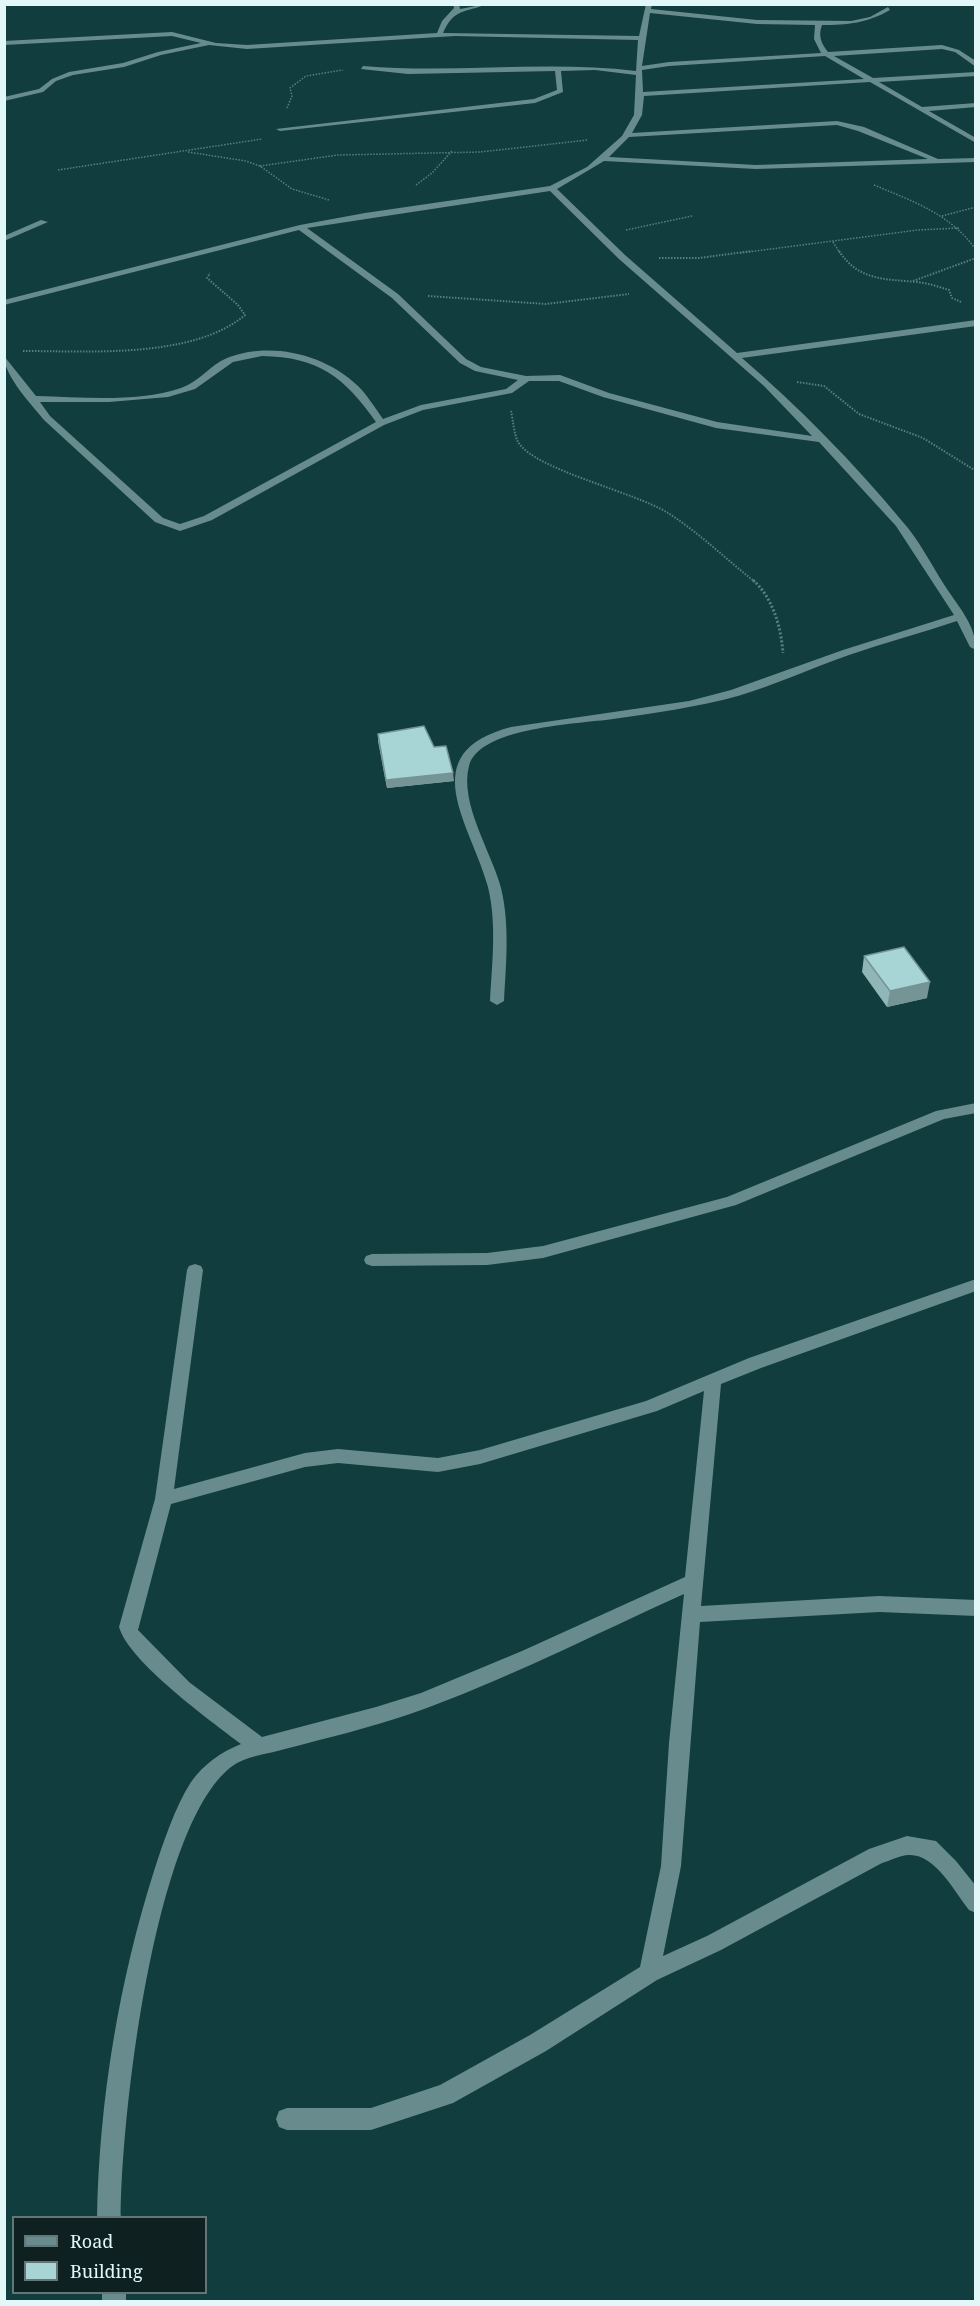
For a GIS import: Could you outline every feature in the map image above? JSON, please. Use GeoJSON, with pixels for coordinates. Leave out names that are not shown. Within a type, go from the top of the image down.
{"type":"FeatureCollection","features":[{"type":"Feature","properties":{"kind":"street"},"geometry":{"type":"LineString","coordinates":[[439,35],[445,21],[455,8],[484,4]]}},
{"type":"Feature","properties":{"kind":"street"},"geometry":{"type":"LineString","coordinates":[[4,303],[300,227],[365,215],[552,188],[576,179],[627,135],[638,116],[642,94],[639,71],[641,38],[648,8],[757,22],[863,21],[888,9]]}},
{"type":"Feature","properties":{"kind":"street"},"geometry":{"type":"LineString","coordinates":[[819,22],[815,32],[818,44],[826,54],[975,141]]}},
{"type":"Feature","properties":{"kind":"street"},"geometry":{"type":"LineString","coordinates":[[4,43],[154,34],[188,36],[231,47],[270,47],[439,35],[641,38]]}},
{"type":"Feature","properties":{"kind":"street"},"geometry":{"type":"LineString","coordinates":[[4,99],[40,91],[54,80],[71,73],[124,65],[160,53],[209,43]]}},
{"type":"Feature","properties":{"kind":"street"},"geometry":{"type":"LineString","coordinates":[[363,68],[408,72],[595,68],[639,71],[669,64],[942,47],[957,51],[975,65]]}},
{"type":"Feature","properties":{"kind":"street"},"geometry":{"type":"LineString","coordinates":[[280,129],[535,101],[561,91],[558,70]]}},
{"type":"Feature","properties":{"kind":"street"},"geometry":{"type":"LineString","coordinates":[[642,94],[975,74]]}},
{"type":"Feature","properties":{"kind":"street"},"geometry":{"type":"LineString","coordinates":[[922,109],[975,105]]}},
{"type":"Feature","properties":{"kind":"street"},"geometry":{"type":"LineString","coordinates":[[627,135],[837,123],[861,129],[940,161]]}},
{"type":"Feature","properties":{"kind":"street"},"geometry":{"type":"LineString","coordinates":[[600,159],[756,167],[975,160]]}},
{"type":"Feature","properties":{"kind":"street"},"geometry":{"type":"LineString","coordinates":[[552,188],[622,257],[767,384],[900,524],[960,617],[975,647]]}},
{"type":"Feature","properties":{"kind":"street"},"geometry":{"type":"LineString","coordinates":[[4,239],[44,222]]}},
{"type":"Feature","properties":{"kind":"street"},"geometry":{"type":"LineString","coordinates":[[300,227],[395,296],[463,361],[478,369],[526,379],[541,376],[560,378],[606,395],[716,425],[822,440]]}},
{"type":"Feature","properties":{"kind":"street"},"geometry":{"type":"LineString","coordinates":[[734,356],[975,323]]}},
{"type":"Feature","properties":{"kind":"street"},"geometry":{"type":"LineString","coordinates":[[31,399],[167,394],[197,385],[227,361],[245,355],[277,353],[311,361],[334,372],[354,387],[381,423]]}},
{"type":"Feature","properties":{"kind":"street"},"geometry":{"type":"LineString","coordinates":[[4,359],[47,418],[141,506],[171,527],[180,528],[208,518],[381,423],[421,408],[509,392],[526,379]]}},
{"type":"Feature","properties":{"kind":"street"},"geometry":{"type":"LineString","coordinates":[[497,1001],[500,939],[498,918],[494,887],[478,846],[460,775],[468,754],[485,740],[511,731],[689,704],[735,693],[847,652],[960,617]]}},
{"type":"Feature","properties":{"kind":"street"},"geometry":{"type":"LineString","coordinates":[[372,1260],[488,1259],[554,1250],[731,1201],[920,1123],[941,1115],[975,1108]]}},
{"type":"Feature","properties":{"kind":"street"},"geometry":{"type":"LineString","coordinates":[[195,1269],[164,1499],[128,1627],[130,1634],[182,1688],[260,1747]]}},
{"type":"Feature","properties":{"kind":"street"},"geometry":{"type":"LineString","coordinates":[[164,1499],[304,1460],[338,1456],[438,1465],[480,1457],[651,1406],[713,1380],[975,1285]]}},
{"type":"Feature","properties":{"kind":"street"},"geometry":{"type":"LineString","coordinates":[[649,1973],[671,1866],[679,1743],[713,1380]]}},
{"type":"Feature","properties":{"kind":"street"},"geometry":{"type":"LineString","coordinates":[[109,2216],[108,2188],[119,2068],[148,1927],[173,1842],[201,1782],[223,1761],[260,1747],[426,1700],[695,1581]]}},
{"type":"Feature","properties":{"kind":"street"},"geometry":{"type":"LineString","coordinates":[[692,1614],[879,1604],[975,1608]]}},
{"type":"Feature","properties":{"kind":"street"},"geometry":{"type":"LineString","coordinates":[[286,2119],[371,2119],[444,2095],[538,2043],[649,1973],[714,1943],[876,1856],[907,1845],[929,1848],[950,1868],[975,1903]]}},
{"type":"Feature","properties":{"kind":"path"},"geometry":{"type":"LineString","coordinates":[[58,170],[269,137],[280,129],[292,96],[290,87],[295,82],[314,74],[363,68]]}},
{"type":"Feature","properties":{"kind":"path"},"geometry":{"type":"LineString","coordinates":[[260,166],[329,156],[480,152],[627,135]]}},
{"type":"Feature","properties":{"kind":"path"},"geometry":{"type":"LineString","coordinates":[[184,151],[246,161],[260,166],[292,189],[350,205],[365,215]]}},
{"type":"Feature","properties":{"kind":"path"},"geometry":{"type":"LineString","coordinates":[[833,166],[941,216],[968,236],[975,250]]}},
{"type":"Feature","properties":{"kind":"path"},"geometry":{"type":"LineString","coordinates":[[941,216],[975,207]]}},
{"type":"Feature","properties":{"kind":"path"},"geometry":{"type":"LineString","coordinates":[[599,236],[692,216]]}},
{"type":"Feature","properties":{"kind":"path"},"geometry":{"type":"LineString","coordinates":[[622,257],[699,258],[918,230],[959,228]]}},
{"type":"Feature","properties":{"kind":"path"},"geometry":{"type":"LineString","coordinates":[[834,242],[846,261],[864,275],[894,283],[913,282],[949,290],[952,298],[968,305]]}},
{"type":"Feature","properties":{"kind":"path"},"geometry":{"type":"LineString","coordinates":[[16,351],[141,346],[190,341],[221,333],[240,322],[245,315],[238,305],[207,279],[224,256],[219,248]]}},
{"type":"Feature","properties":{"kind":"path"},"geometry":{"type":"LineString","coordinates":[[913,282],[975,258]]}},
{"type":"Feature","properties":{"kind":"path"},"geometry":{"type":"LineString","coordinates":[[395,296],[546,304],[613,297],[657,288]]}},
{"type":"Feature","properties":{"kind":"path"},"geometry":{"type":"LineString","coordinates":[[767,384],[817,383],[859,414],[922,438],[954,454],[975,471]]}},
{"type":"Feature","properties":{"kind":"path"},"geometry":{"type":"LineString","coordinates":[[509,392],[512,424],[518,442],[530,454],[552,467],[593,480],[668,512],[756,583],[775,612],[780,628],[783,675]]}},
{"type":"Feature","properties":{"kind":"building"},"geometry":{"type":"Polygon","coordinates":[[[424,726],[434,747],[446,746],[453,773],[386,780],[378,734],[424,726]]]}},
{"type":"Feature","properties":{"kind":"building"},"geometry":{"type":"Polygon","coordinates":[[[904,947],[930,982],[890,991],[864,956],[904,947]]]}}]}
